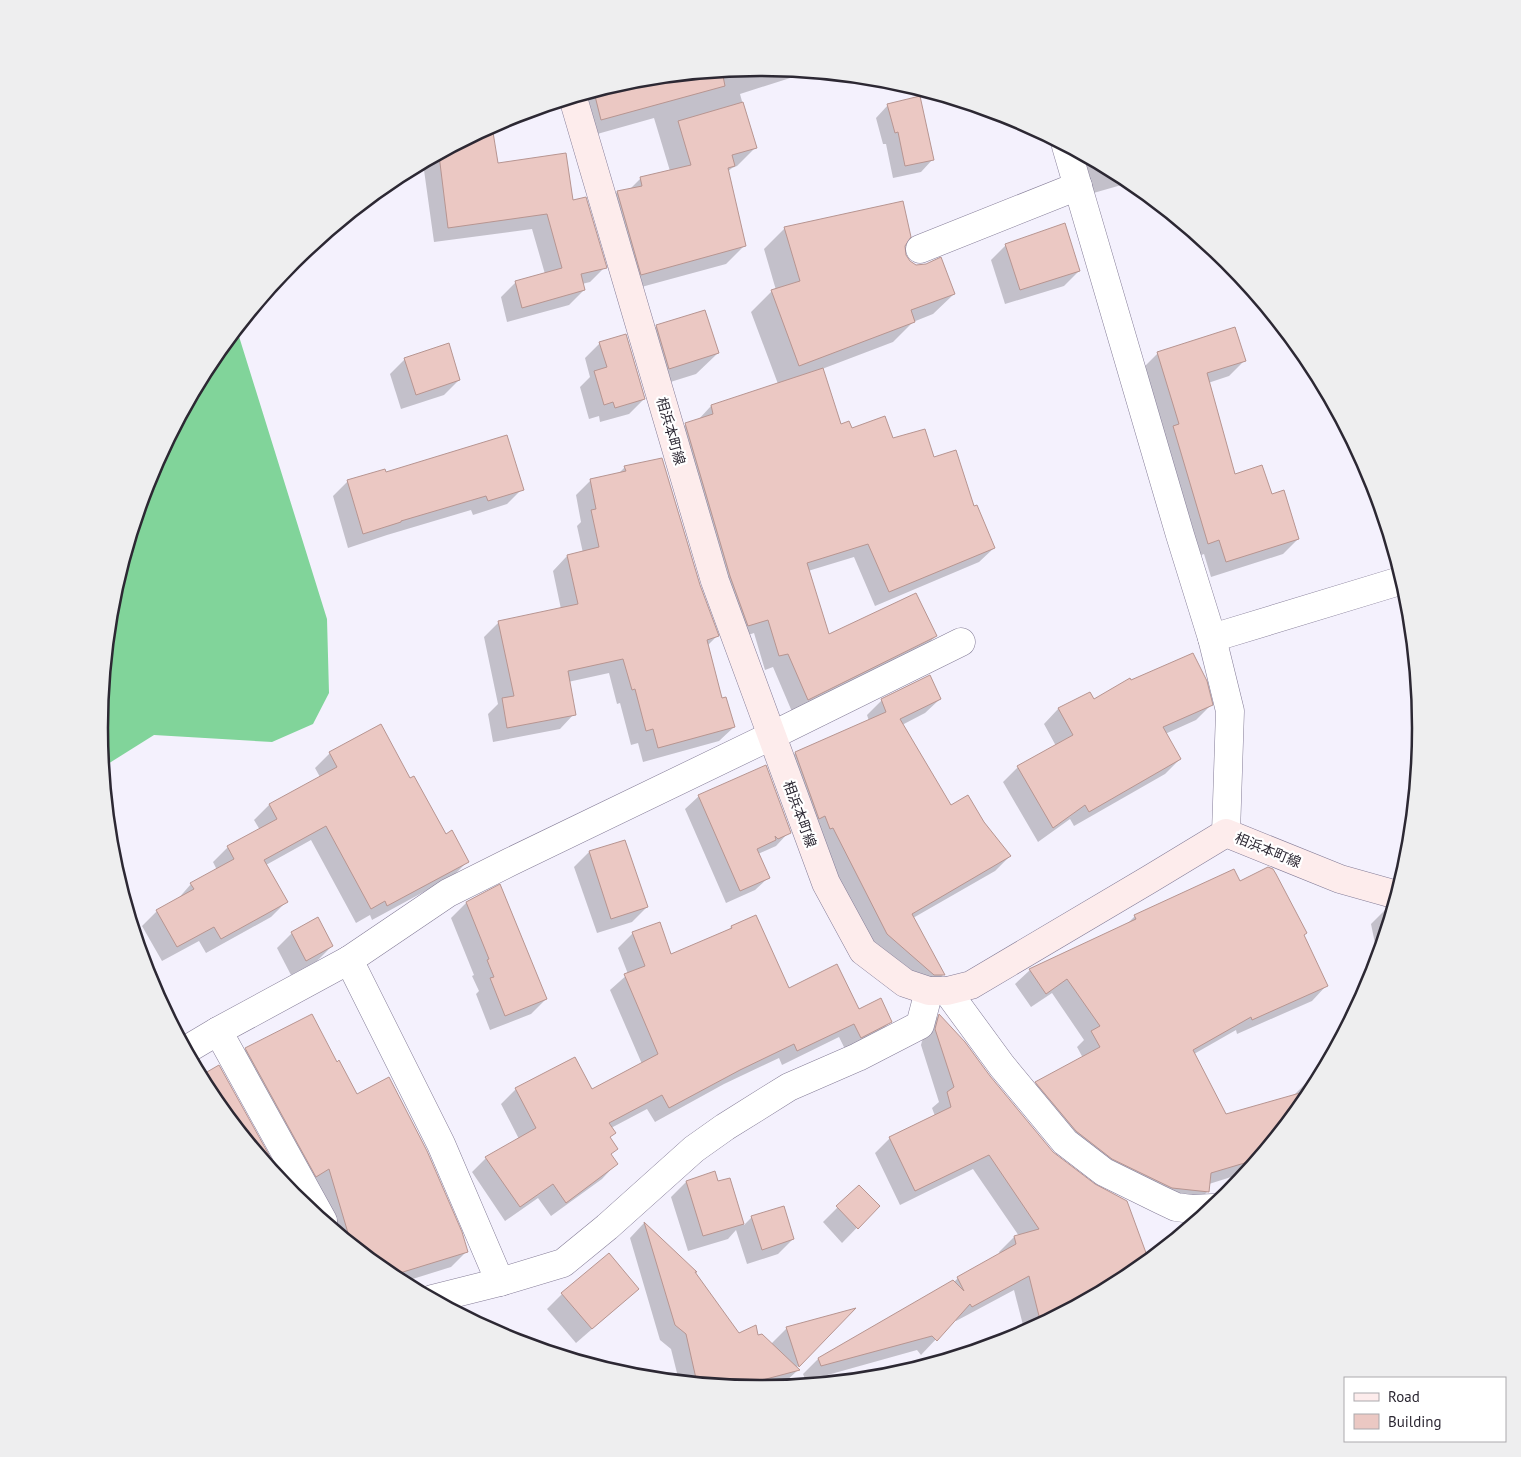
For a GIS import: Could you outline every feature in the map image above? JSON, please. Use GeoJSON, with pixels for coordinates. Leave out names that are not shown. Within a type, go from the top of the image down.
{"type":"FeatureCollection","features":[{"type":"Feature","properties":{"kind":"main road","name":"相浜本町線"},"geometry":{"type":"LineString","coordinates":[[575,104],[715,581],[826,883],[863,951],[905,983],[938,991],[971,985],[1226,832],[1340,879],[1392,894]]}},
{"type":"Feature","properties":{"kind":"street"},"geometry":{"type":"LineString","coordinates":[[1068,154],[1212,638],[1230,711],[1226,832]]}},
{"type":"Feature","properties":{"kind":"street"},"geometry":{"type":"LineString","coordinates":[[920,249],[1078,186]]}},
{"type":"Feature","properties":{"kind":"street"},"geometry":{"type":"LineString","coordinates":[[1212,638],[1396,582]]}},
{"type":"Feature","properties":{"kind":"street"},"geometry":{"type":"LineString","coordinates":[[192,1047],[218,1030],[349,960],[448,894],[961,642]]}},
{"type":"Feature","properties":{"kind":"street"},"geometry":{"type":"LineString","coordinates":[[349,960],[440,1144],[500,1282]]}},
{"type":"Feature","properties":{"kind":"street"},"geometry":{"type":"LineString","coordinates":[[441,1297],[564,1263],[694,1149],[725,1127],[788,1087],[858,1057],[920,1025],[938,991],[1065,1142],[1104,1172],[1176,1207],[1197,1214]]}},
{"type":"Feature","properties":{"kind":"street"},"geometry":{"type":"LineString","coordinates":[[218,1030],[313,1203]]}},
{"type":"Feature","properties":{"kind":"green space"},"geometry":{"type":"Polygon","coordinates":[[[239,337],[327,619],[329,693],[313,724],[272,742],[154,735],[110,763],[108,728],[110,686],[114,643],[121,601],[130,560],[158,479],[196,402],[239,337]]]}},
{"type":"Feature","properties":{"kind":"building"},"geometry":{"type":"Polygon","coordinates":[[[723,78],[725,86],[601,120],[595,97],[675,82],[723,78]]]}},
{"type":"Feature","properties":{"kind":"building"},"geometry":{"type":"Polygon","coordinates":[[[920,96],[934,160],[905,166],[898,132],[895,133],[887,104],[920,96]]]}},
{"type":"Feature","properties":{"kind":"building"},"geometry":{"type":"Polygon","coordinates":[[[743,102],[757,148],[732,155],[735,166],[728,168],[746,246],[641,275],[617,191],[642,186],[640,177],[691,165],[678,121],[743,102]]]}},
{"type":"Feature","properties":{"kind":"building"},"geometry":{"type":"Polygon","coordinates":[[[493,134],[498,163],[566,153],[573,200],[586,197],[607,268],[581,274],[585,290],[522,308],[515,281],[562,268],[547,214],[448,228],[440,161],[493,134]]]}},
{"type":"Feature","properties":{"kind":"building"},"geometry":{"type":"Polygon","coordinates":[[[903,201],[911,237],[905,246],[906,255],[916,265],[926,264],[941,257],[955,294],[911,310],[915,322],[799,366],[771,290],[800,281],[784,227],[903,201]]]}},
{"type":"Feature","properties":{"kind":"building"},"geometry":{"type":"Polygon","coordinates":[[[1065,223],[1080,271],[1020,290],[1005,244],[1065,223]]]}},
{"type":"Feature","properties":{"kind":"building"},"geometry":{"type":"Polygon","coordinates":[[[705,310],[719,353],[669,369],[656,325],[705,310]]]}},
{"type":"Feature","properties":{"kind":"building"},"geometry":{"type":"Polygon","coordinates":[[[1235,327],[1246,361],[1207,373],[1235,474],[1262,465],[1272,494],[1284,490],[1299,539],[1226,562],[1219,540],[1208,544],[1173,426],[1179,424],[1157,352],[1235,327]]]}},
{"type":"Feature","properties":{"kind":"building"},"geometry":{"type":"Polygon","coordinates":[[[626,334],[645,399],[615,408],[613,402],[604,405],[594,371],[607,367],[599,342],[626,334]]]}},
{"type":"Feature","properties":{"kind":"building"},"geometry":{"type":"Polygon","coordinates":[[[449,343],[460,380],[416,395],[404,358],[449,343]]]}},
{"type":"Feature","properties":{"kind":"building"},"geometry":{"type":"Polygon","coordinates":[[[823,368],[841,424],[849,421],[852,428],[885,416],[893,438],[925,429],[934,457],[956,450],[974,506],[977,505],[995,548],[889,592],[868,544],[807,563],[829,634],[916,593],[937,636],[808,700],[788,654],[779,656],[768,620],[748,626],[730,576],[685,423],[713,414],[711,405],[823,368]]]}},
{"type":"Feature","properties":{"kind":"building"},"geometry":{"type":"Polygon","coordinates":[[[507,435],[524,490],[488,501],[486,496],[363,534],[347,480],[385,469],[386,472],[507,435]]]}},
{"type":"Feature","properties":{"kind":"building"},"geometry":{"type":"Polygon","coordinates":[[[662,458],[700,585],[719,636],[707,640],[722,698],[726,697],[735,727],[658,748],[653,729],[646,731],[635,689],[632,690],[623,659],[568,671],[576,715],[507,728],[502,698],[514,696],[498,621],[578,604],[567,555],[599,547],[591,510],[596,509],[590,479],[626,471],[624,466],[662,458]]]}},
{"type":"Feature","properties":{"kind":"building"},"geometry":{"type":"Polygon","coordinates":[[[1193,653],[1207,681],[1213,705],[1163,727],[1181,759],[1089,812],[1085,805],[1053,828],[1017,766],[1073,735],[1058,708],[1090,692],[1094,699],[1130,678],[1131,680],[1193,653]]]}},
{"type":"Feature","properties":{"kind":"building"},"geometry":{"type":"Polygon","coordinates":[[[930,675],[941,699],[900,719],[951,805],[968,795],[984,822],[1011,856],[912,914],[945,975],[934,975],[887,934],[833,828],[830,829],[825,816],[819,819],[795,752],[886,712],[881,699],[930,675]]]}},
{"type":"Feature","properties":{"kind":"building"},"geometry":{"type":"Polygon","coordinates":[[[381,724],[410,778],[414,776],[446,834],[452,830],[469,862],[387,906],[385,901],[371,909],[326,826],[264,860],[288,902],[221,939],[214,927],[177,947],[156,910],[194,889],[190,883],[234,859],[227,846],[277,819],[269,804],[337,767],[329,752],[381,724]]]}},
{"type":"Feature","properties":{"kind":"building"},"geometry":{"type":"Polygon","coordinates":[[[766,765],[791,833],[778,839],[775,836],[776,840],[757,849],[770,878],[740,891],[698,795],[766,765]]]}},
{"type":"Feature","properties":{"kind":"building"},"geometry":{"type":"Polygon","coordinates":[[[625,840],[648,907],[611,919],[589,851],[625,840]]]}},
{"type":"Feature","properties":{"kind":"building"},"geometry":{"type":"Polygon","coordinates":[[[1268,867],[1273,869],[1307,933],[1304,935],[1328,986],[1252,1020],[1251,1017],[1193,1050],[1226,1114],[1302,1092],[1278,1126],[1248,1162],[1211,1173],[1209,1192],[1172,1188],[1112,1159],[1076,1131],[1035,1082],[1100,1047],[1091,1031],[1100,1026],[1067,979],[1046,994],[1029,969],[1136,919],[1134,915],[1234,869],[1240,881],[1268,867]]]}},
{"type":"Feature","properties":{"kind":"building"},"geometry":{"type":"Polygon","coordinates":[[[500,884],[547,999],[505,1016],[490,978],[494,977],[487,960],[489,959],[466,902],[500,884]]]}},
{"type":"Feature","properties":{"kind":"building"},"geometry":{"type":"Polygon","coordinates":[[[756,915],[789,988],[837,964],[859,1009],[881,998],[892,1022],[861,1038],[854,1024],[797,1051],[794,1044],[669,1108],[662,1095],[609,1123],[616,1133],[610,1137],[618,1149],[611,1154],[618,1164],[566,1203],[553,1184],[520,1207],[485,1157],[536,1128],[515,1088],[575,1057],[592,1089],[658,1054],[624,974],[645,966],[632,932],[660,922],[671,954],[732,928],[731,926],[756,915]]]}},
{"type":"Feature","properties":{"kind":"building"},"geometry":{"type":"Polygon","coordinates":[[[318,917],[333,946],[306,961],[291,932],[318,917]]]}},
{"type":"Feature","properties":{"kind":"building"},"geometry":{"type":"Polygon","coordinates":[[[312,1014],[337,1062],[339,1060],[357,1094],[389,1077],[427,1151],[462,1232],[468,1252],[401,1273],[348,1234],[329,1169],[316,1177],[245,1048],[312,1014]]]}},
{"type":"Feature","properties":{"kind":"building"},"geometry":{"type":"Polygon","coordinates":[[[939,1014],[965,1042],[990,1076],[1053,1152],[1095,1184],[1127,1201],[1147,1254],[1087,1293],[1039,1317],[1029,1276],[972,1307],[970,1304],[937,1341],[932,1336],[821,1366],[818,1358],[953,1280],[964,1291],[957,1277],[1016,1244],[1014,1236],[1039,1229],[989,1155],[915,1191],[889,1137],[951,1107],[947,1092],[954,1087],[935,1029],[939,1014]]]}},
{"type":"Feature","properties":{"kind":"building"},"geometry":{"type":"Polygon","coordinates":[[[219,1065],[273,1162],[243,1126],[207,1072],[219,1065]]]}},
{"type":"Feature","properties":{"kind":"building"},"geometry":{"type":"Polygon","coordinates":[[[715,1171],[718,1181],[730,1178],[744,1224],[703,1236],[686,1181],[715,1171]]]}},
{"type":"Feature","properties":{"kind":"building"},"geometry":{"type":"Polygon","coordinates":[[[859,1185],[880,1206],[858,1229],[836,1206],[859,1185]]]}},
{"type":"Feature","properties":{"kind":"building"},"geometry":{"type":"Polygon","coordinates":[[[784,1206],[794,1239],[762,1250],[751,1216],[784,1206]]]}},
{"type":"Feature","properties":{"kind":"building"},"geometry":{"type":"Polygon","coordinates":[[[644,1222],[697,1272],[695,1272],[739,1333],[756,1325],[758,1335],[762,1334],[800,1370],[759,1381],[696,1377],[686,1334],[675,1325],[644,1222]]]}},
{"type":"Feature","properties":{"kind":"building"},"geometry":{"type":"Polygon","coordinates":[[[609,1253],[639,1289],[592,1329],[561,1293],[609,1253]]]}},
{"type":"Feature","properties":{"kind":"building"},"geometry":{"type":"Polygon","coordinates":[[[856,1308],[799,1367],[786,1327],[856,1308]]]}}]}
